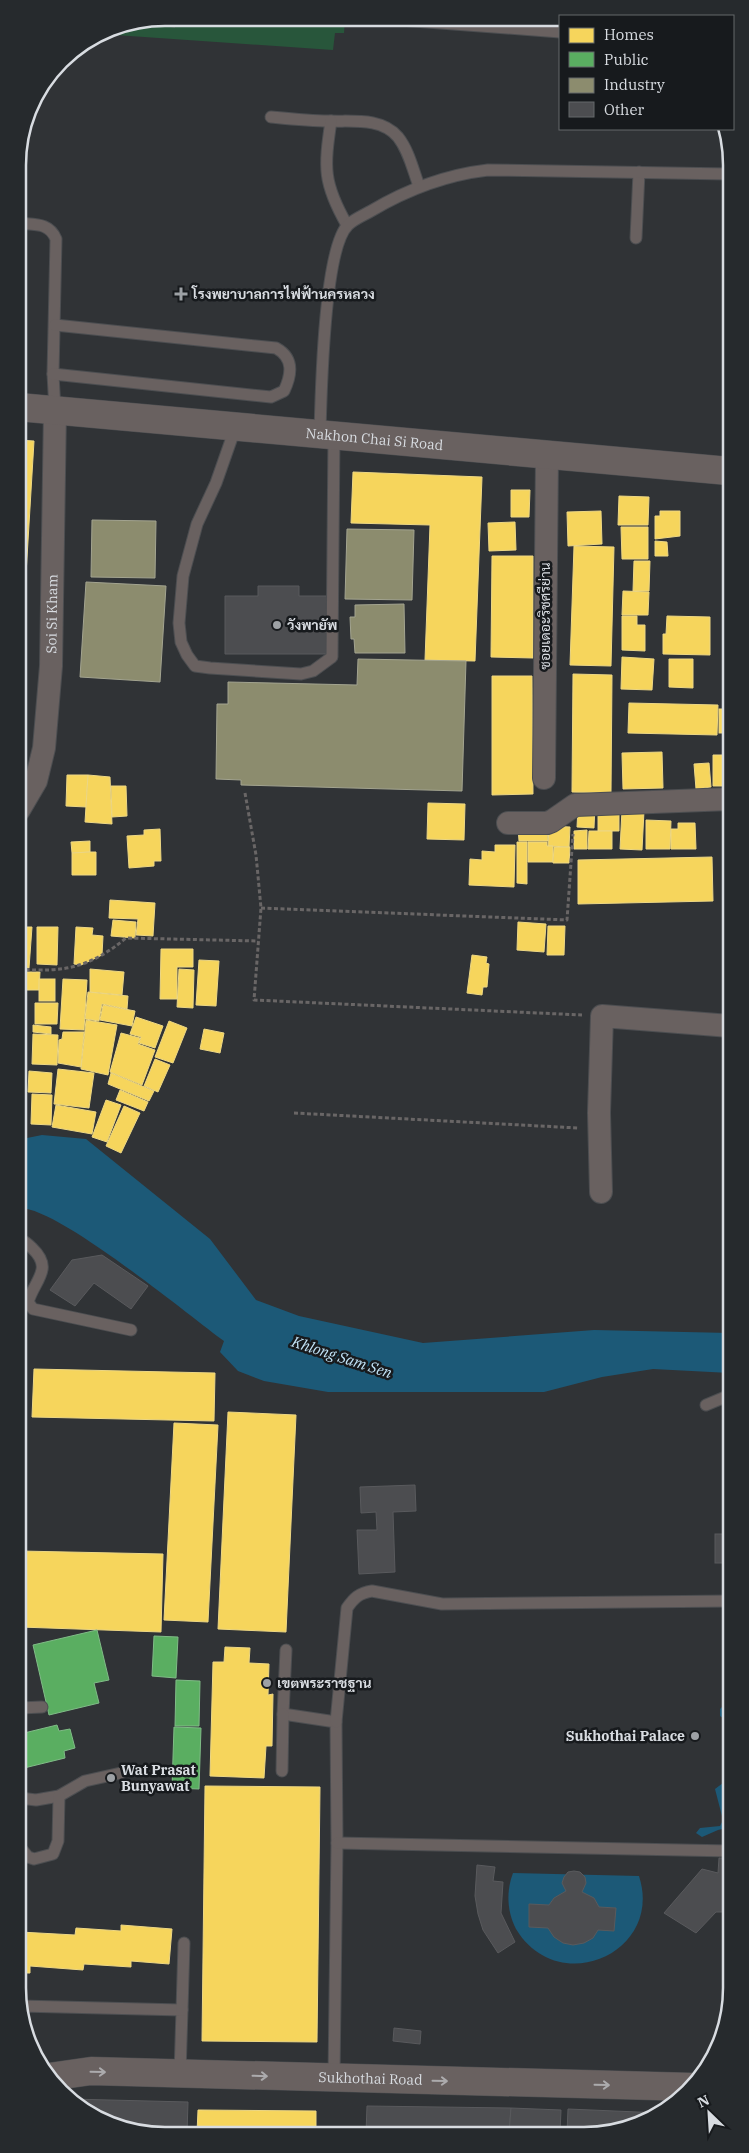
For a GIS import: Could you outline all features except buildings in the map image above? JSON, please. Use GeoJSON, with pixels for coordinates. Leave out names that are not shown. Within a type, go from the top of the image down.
{"type":"FeatureCollection","features":[{"type":"Feature","properties":{"kind":"street","name":"Nakhon Chai Si Road"},"geometry":{"type":"LineString","coordinates":[[27,408],[723,470]]}},
{"type":"Feature","properties":{"kind":"street","name":"Soi Si Kham"},"geometry":{"type":"LineString","coordinates":[[27,797],[36,781],[45,739],[51,666],[55,410]]}},
{"type":"Feature","properties":{"kind":"street","name":"ซอยเดอะริชศรีย่าน"},"geometry":{"type":"LineString","coordinates":[[544,778],[547,455]]}},
{"type":"Feature","properties":{"kind":"street"},"geometry":{"type":"LineString","coordinates":[[508,823],[547,823],[575,805],[723,799]]}},
{"type":"Feature","properties":{"kind":"street"},"geometry":{"type":"LineString","coordinates":[[601,1192],[599,1128],[602,1016],[723,1025]]}},
{"type":"Feature","properties":{"kind":"street","name":"Sukhothai Road"},"geometry":{"type":"LineString","coordinates":[[58,2076],[91,2071],[334,2079],[680,2087]]}},
{"type":"Feature","properties":{"kind":"lane"},"geometry":{"type":"LineString","coordinates":[[483,26],[559,32]]}},
{"type":"Feature","properties":{"kind":"lane"},"geometry":{"type":"LineString","coordinates":[[272,117],[331,122],[351,120],[383,126],[397,136],[406,151],[420,186]]}},
{"type":"Feature","properties":{"kind":"lane"},"geometry":{"type":"LineString","coordinates":[[331,122],[326,159],[328,184],[334,202],[347,225]]}},
{"type":"Feature","properties":{"kind":"lane"},"geometry":{"type":"LineString","coordinates":[[236,426],[216,483],[197,524],[182,586],[178,623],[181,642],[195,666],[301,674],[313,671],[332,657],[327,434],[330,278],[336,249],[347,225],[389,200],[420,186],[459,173],[488,170],[723,174]]}},
{"type":"Feature","properties":{"kind":"lane"},"geometry":{"type":"LineString","coordinates":[[636,238],[639,172]]}},
{"type":"Feature","properties":{"kind":"lane"},"geometry":{"type":"LineString","coordinates":[[27,224],[46,226],[53,231],[56,239],[53,374],[55,410]]}},
{"type":"Feature","properties":{"kind":"lane"},"geometry":{"type":"LineString","coordinates":[[53,374],[271,397],[284,391],[291,378],[290,364],[284,353],[276,348],[55,325]]}},
{"type":"Feature","properties":{"kind":"lane"},"geometry":{"type":"LineString","coordinates":[[26,1243],[42,1260],[43,1268],[28,1302],[33,1309],[132,1330]]}},
{"type":"Feature","properties":{"kind":"lane"},"geometry":{"type":"LineString","coordinates":[[706,1405],[722,1398]]}},
{"type":"Feature","properties":{"kind":"lane"},"geometry":{"type":"LineString","coordinates":[[334,2079],[337,1844],[336,1722],[347,1608],[354,1598],[362,1592],[372,1591],[442,1604],[722,1601]]}},
{"type":"Feature","properties":{"kind":"lane"},"geometry":{"type":"LineString","coordinates":[[282,1772],[286,1650]]}},
{"type":"Feature","properties":{"kind":"lane"},"geometry":{"type":"LineString","coordinates":[[26,1708],[42,1707]]}},
{"type":"Feature","properties":{"kind":"lane"},"geometry":{"type":"LineString","coordinates":[[283,1714],[336,1722]]}},
{"type":"Feature","properties":{"kind":"lane"},"geometry":{"type":"LineString","coordinates":[[26,1799],[36,1800],[59,1796],[85,1782],[121,1773]]}},
{"type":"Feature","properties":{"kind":"lane"},"geometry":{"type":"LineString","coordinates":[[26,1855],[34,1859],[53,1854],[58,1841],[59,1796]]}},
{"type":"Feature","properties":{"kind":"lane"},"geometry":{"type":"LineString","coordinates":[[337,1844],[722,1851]]}},
{"type":"Feature","properties":{"kind":"lane"},"geometry":{"type":"LineString","coordinates":[[180,2074],[184,1943]]}},
{"type":"Feature","properties":{"kind":"lane"},"geometry":{"type":"LineString","coordinates":[[28,2006],[182,2010]]}},
{"type":"Feature","properties":{"kind":"path"},"geometry":{"type":"LineString","coordinates":[[245,792],[256,855],[261,908],[254,1000],[602,1016]]}},
{"type":"Feature","properties":{"kind":"path"},"geometry":{"type":"LineString","coordinates":[[261,908],[567,920],[575,805]]}},
{"type":"Feature","properties":{"kind":"path"},"geometry":{"type":"LineString","coordinates":[[27,970],[80,966],[107,954],[126,938],[258,941]]}},
{"type":"Feature","properties":{"kind":"path"},"geometry":{"type":"LineString","coordinates":[[294,1113],[599,1128]]}},
{"type":"Feature","properties":{"kind":"green space"},"geometry":{"type":"Polygon","coordinates":[[[156,27],[344,27],[344,33],[335,33],[333,50],[117,35],[138,29],[156,27]]]}},
{"type":"Feature","properties":{"kind":"water","name":"Khlong Sam Sen"},"geometry":{"type":"Polygon","coordinates":[[[42,1135],[86,1139],[210,1239],[256,1300],[299,1316],[423,1343],[594,1330],[722,1333],[722,1373],[653,1369],[602,1377],[544,1392],[328,1392],[264,1381],[238,1371],[220,1352],[224,1341],[153,1287],[91,1242],[62,1224],[37,1212],[26,1210],[26,1138],[42,1135]]]}},
{"type":"Feature","properties":{"kind":"water"},"geometry":{"type":"Polygon","coordinates":[[[722,1707],[722,1718],[720,1716],[720,1709],[722,1707]]]}},
{"type":"Feature","properties":{"kind":"water"},"geometry":{"type":"Polygon","coordinates":[[[722,1784],[722,1817],[715,1789],[722,1784]]]}},
{"type":"Feature","properties":{"kind":"water"},"geometry":{"type":"Polygon","coordinates":[[[722,1822],[722,1829],[702,1837],[696,1833],[700,1828],[720,1826],[722,1822]]]}},
{"type":"Feature","properties":{"kind":"water"},"geometry":{"type":"Polygon","coordinates":[[[513,1873],[639,1876],[643,1903],[636,1927],[622,1945],[603,1958],[580,1963],[556,1961],[534,1950],[516,1929],[508,1901],[513,1873]]]}},
{"type":"Feature","properties":{"kind":"place","name":"โรงพยาบาลการไฟฟ้านครหลวง"},"geometry":{"type":"Point","coordinates":[181,294]}},
{"type":"Feature","properties":{"kind":"place","name":"วังพายัพ"},"geometry":{"type":"Point","coordinates":[277,625]}},
{"type":"Feature","properties":{"kind":"place","name":"เขตพระราชฐาน"},"geometry":{"type":"Point","coordinates":[267,1683]}},
{"type":"Feature","properties":{"kind":"place","name":"Sukhothai Palace"},"geometry":{"type":"Point","coordinates":[695,1736]}},
{"type":"Feature","properties":{"kind":"place","name":"Wat Prasat Bunyawat"},"geometry":{"type":"Point","coordinates":[111,1778]}}]}
